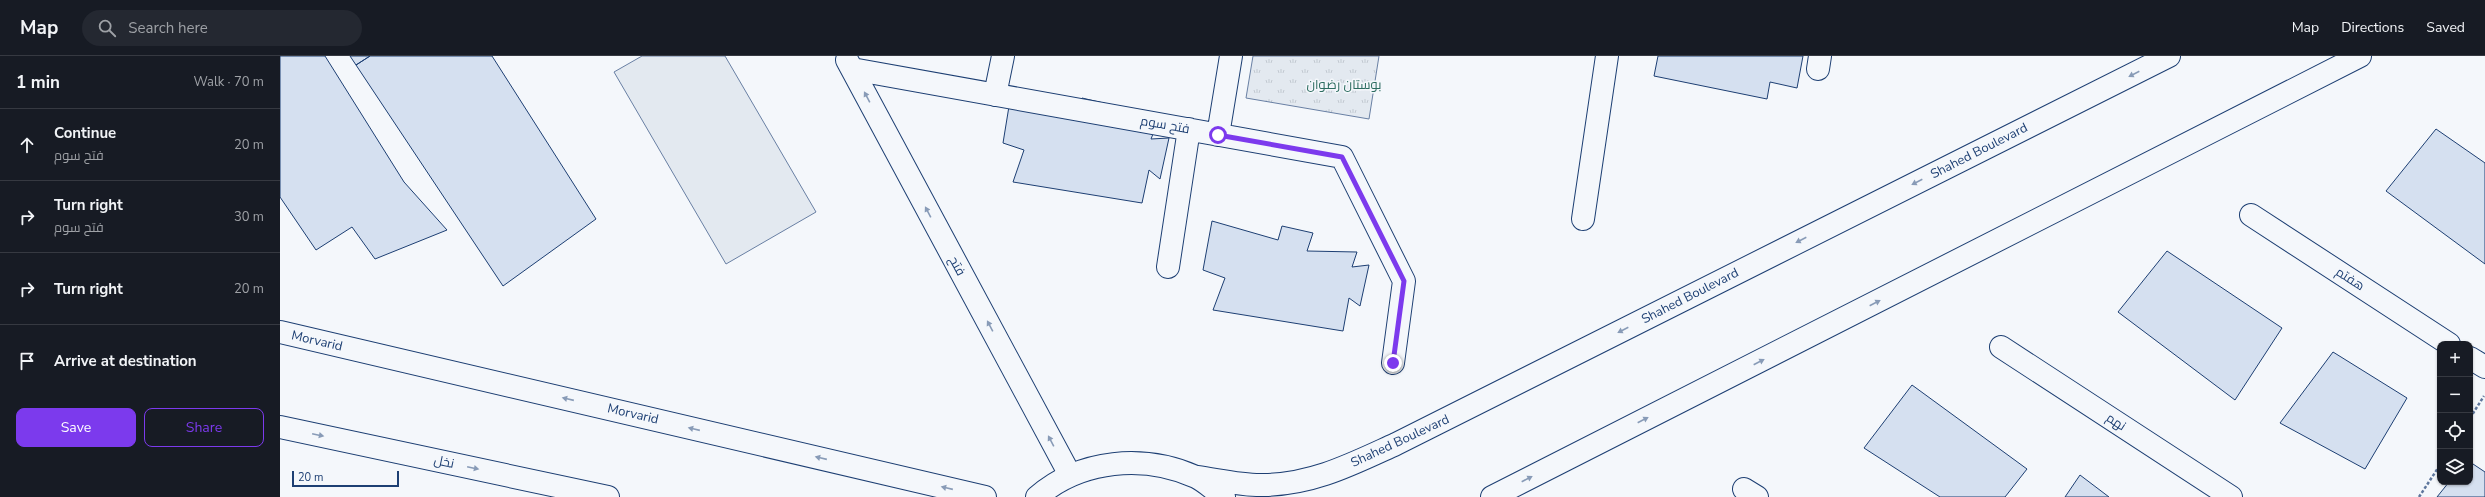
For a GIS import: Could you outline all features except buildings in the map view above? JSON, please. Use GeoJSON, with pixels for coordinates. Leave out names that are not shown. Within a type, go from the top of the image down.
{"type":"FeatureCollection","features":[{"type":"Feature","properties":{"kind":"main road"},"geometry":{"type":"LineString","coordinates":[[995,95],[1003,56]]}},
{"type":"Feature","properties":{"kind":"main road"},"geometry":{"type":"LineString","coordinates":[[1218,135],[1231,56]]}},
{"type":"Feature","properties":{"kind":"main road"},"geometry":{"type":"LineString","coordinates":[[1583,219],[1607,56]]}},
{"type":"Feature","properties":{"kind":"main road","name":"Shahed Boulevard"},"geometry":{"type":"LineString","coordinates":[[1197,478],[1263,485],[1294,483],[1325,476],[1396,444],[2168,56]]}},
{"type":"Feature","properties":{"kind":"main road"},"geometry":{"type":"LineString","coordinates":[[1492,497],[2360,56]]}},
{"type":"Feature","properties":{"kind":"main road","name":"فتح سوم"},"geometry":{"type":"LineString","coordinates":[[848,63],[995,95],[1342,157],[1404,281],[1393,363]]}},
{"type":"Feature","properties":{"kind":"main road","name":"فتح"},"geometry":{"type":"LineString","coordinates":[[848,63],[1070,475]]}},
{"type":"Feature","properties":{"kind":"main road"},"geometry":{"type":"LineString","coordinates":[[1168,267],[1189,129]]}},
{"type":"Feature","properties":{"kind":"main road","name":"هفتم"},"geometry":{"type":"LineString","coordinates":[[2251,215],[2444,341]]}},
{"type":"Feature","properties":{"kind":"main road","name":"Morvarid"},"geometry":{"type":"LineString","coordinates":[[280,332],[986,497]]}},
{"type":"Feature","properties":{"kind":"main road","name":"نهم"},"geometry":{"type":"LineString","coordinates":[[2001,347],[2231,497]]}},
{"type":"Feature","properties":{"kind":"main road"},"geometry":{"type":"LineString","coordinates":[[2473,360],[2485,367]]}},
{"type":"Feature","properties":{"kind":"main road","name":"نخل"},"geometry":{"type":"LineString","coordinates":[[281,430],[608,497]]}},
{"type":"Feature","properties":{"kind":"main road"},"geometry":{"type":"LineString","coordinates":[[1037,497],[1070,475],[1112,463],[1156,464],[1197,478],[1224,497]]}},
{"type":"Feature","properties":{"kind":"path"},"geometry":{"type":"LineString","coordinates":[[2473,413],[2485,394]]}},
{"type":"Feature","properties":{"kind":"path"},"geometry":{"type":"LineString","coordinates":[[2419,497],[2437,470]]}},
{"type":"Feature","properties":{"kind":"green space"},"geometry":{"type":"Polygon","coordinates":[[[642,56],[725,56],[816,212],[726,264],[614,72],[642,56]]]}},
{"type":"Feature","properties":{"kind":"green space","name":"بوستان رضوان"},"geometry":{"type":"Polygon","coordinates":[[[1253,56],[1379,56],[1369,119],[1246,98],[1253,56]]]}},
{"type":"Feature","properties":{"kind":"route"},"geometry":{"type":"LineString","coordinates":[[1218,135],[1342,157],[1404,281],[1393,363]]}}]}
